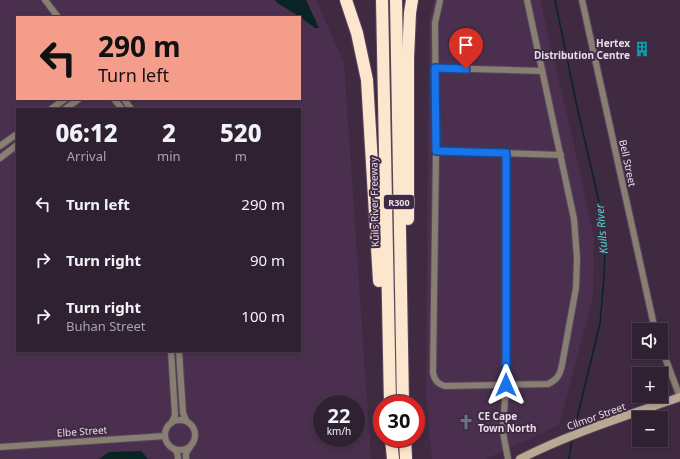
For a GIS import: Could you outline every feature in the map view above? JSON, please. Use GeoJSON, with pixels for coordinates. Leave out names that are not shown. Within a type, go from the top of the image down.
{"type":"FeatureCollection","features":[{"type":"Feature","properties":{"kind":"highway"},"geometry":{"type":"LineString","coordinates":[[346,0],[357,33],[367,80],[382,321],[386,364],[389,376]]}},
{"type":"Feature","properties":{"kind":"highway","name":"Kuils River Freeway"},"geometry":{"type":"LineString","coordinates":[[382,0],[390,395]]}},
{"type":"Feature","properties":{"kind":"highway","name":"R300"},"geometry":{"type":"LineString","coordinates":[[396,0],[403,395]]}},
{"type":"Feature","properties":{"kind":"highway"},"geometry":{"type":"LineString","coordinates":[[402,377],[407,343],[408,58],[412,0]]}},
{"type":"Feature","properties":{"kind":"highway"},"geometry":{"type":"LineString","coordinates":[[392,447],[393,459]]}},
{"type":"Feature","properties":{"kind":"highway"},"geometry":{"type":"LineString","coordinates":[[405,447],[406,459]]}},
{"type":"Feature","properties":{"kind":"street"},"geometry":{"type":"LineString","coordinates":[[45,0],[57,16]]}},
{"type":"Feature","properties":{"kind":"street"},"geometry":{"type":"LineString","coordinates":[[440,0],[435,23],[436,151],[433,360],[434,378],[440,384],[445,386],[548,384],[557,379],[560,375],[574,308],[576,288],[577,258],[574,218],[526,0]]}},
{"type":"Feature","properties":{"kind":"street","name":"Bell Street"},"geometry":{"type":"LineString","coordinates":[[582,0],[653,323]]}},
{"type":"Feature","properties":{"kind":"street"},"geometry":{"type":"LineString","coordinates":[[435,68],[542,71]]}},
{"type":"Feature","properties":{"kind":"street"},"geometry":{"type":"LineString","coordinates":[[52,108],[64,100]]}},
{"type":"Feature","properties":{"kind":"street"},"geometry":{"type":"LineString","coordinates":[[66,108],[78,100]]}},
{"type":"Feature","properties":{"kind":"street"},"geometry":{"type":"LineString","coordinates":[[115,100],[121,108]]}},
{"type":"Feature","properties":{"kind":"street"},"geometry":{"type":"LineString","coordinates":[[0,146],[16,135]]}},
{"type":"Feature","properties":{"kind":"street"},"geometry":{"type":"LineString","coordinates":[[0,158],[16,146]]}},
{"type":"Feature","properties":{"kind":"street"},"geometry":{"type":"LineString","coordinates":[[436,151],[560,155]]}},
{"type":"Feature","properties":{"kind":"street"},"geometry":{"type":"LineString","coordinates":[[506,153],[506,385],[504,438],[508,459]]}},
{"type":"Feature","properties":{"kind":"street"},"geometry":{"type":"LineString","coordinates":[[171,352],[175,415],[172,422],[168,426],[165,436],[168,443],[177,452],[178,459]]}},
{"type":"Feature","properties":{"kind":"street"},"geometry":{"type":"LineString","coordinates":[[179,352],[183,412],[186,420],[192,425],[196,432],[195,440],[186,453],[186,459]]}},
{"type":"Feature","properties":{"kind":"street"},"geometry":{"type":"LineString","coordinates":[[666,359],[680,397]]}},
{"type":"Feature","properties":{"kind":"street","name":"Cilmor Street"},"geometry":{"type":"LineString","coordinates":[[520,459],[588,429],[680,397]]}},
{"type":"Feature","properties":{"kind":"street"},"geometry":{"type":"LineString","coordinates":[[172,422],[186,420]]}},
{"type":"Feature","properties":{"kind":"street","name":"Elbe Street"},"geometry":{"type":"LineString","coordinates":[[0,447],[165,436]]}},
{"type":"Feature","properties":{"kind":"street"},"geometry":{"type":"LineString","coordinates":[[174,449],[185,449],[190,447]]}},
{"type":"Feature","properties":{"kind":"shaded area"},"geometry":{"type":"Polygon","coordinates":[[[0,0],[316,0],[344,63],[371,459],[0,459],[0,0]]]}},
{"type":"Feature","properties":{"kind":"shaded area"},"geometry":{"type":"Polygon","coordinates":[[[275,0],[306,0],[319,28],[315,28],[301,18],[301,16],[298,16],[275,0]]]}},
{"type":"Feature","properties":{"kind":"shaded area"},"geometry":{"type":"Polygon","coordinates":[[[434,0],[540,0],[594,238],[593,297],[559,425],[486,459],[432,459],[426,394],[429,20],[434,0]]]}},
{"type":"Feature","properties":{"kind":"shaded area"},"geometry":{"type":"Polygon","coordinates":[[[141,451],[148,459],[99,459],[109,452],[141,451]]]}},
{"type":"Feature","properties":{"kind":"waterway","name":"Kuils River"},"geometry":{"type":"LineString","coordinates":[[555,0],[576,102],[602,215],[605,246],[600,323],[574,431]]}},
{"type":"Feature","properties":{"kind":"waterway","name":"Kuils River"},"geometry":{"type":"LineString","coordinates":[[569,459],[572,439]]}},
{"type":"Feature","properties":{"kind":"place","name":"Hertex Distribution Centre"},"geometry":{"type":"Point","coordinates":[642,49]}},
{"type":"Feature","properties":{"kind":"place","name":"CE Cape Town North"},"geometry":{"type":"Point","coordinates":[466,422]}},
{"type":"Feature","properties":{"kind":"route"},"geometry":{"type":"LineString","coordinates":[[466,69],[435,68],[436,151],[506,153],[506,385]]}}]}
